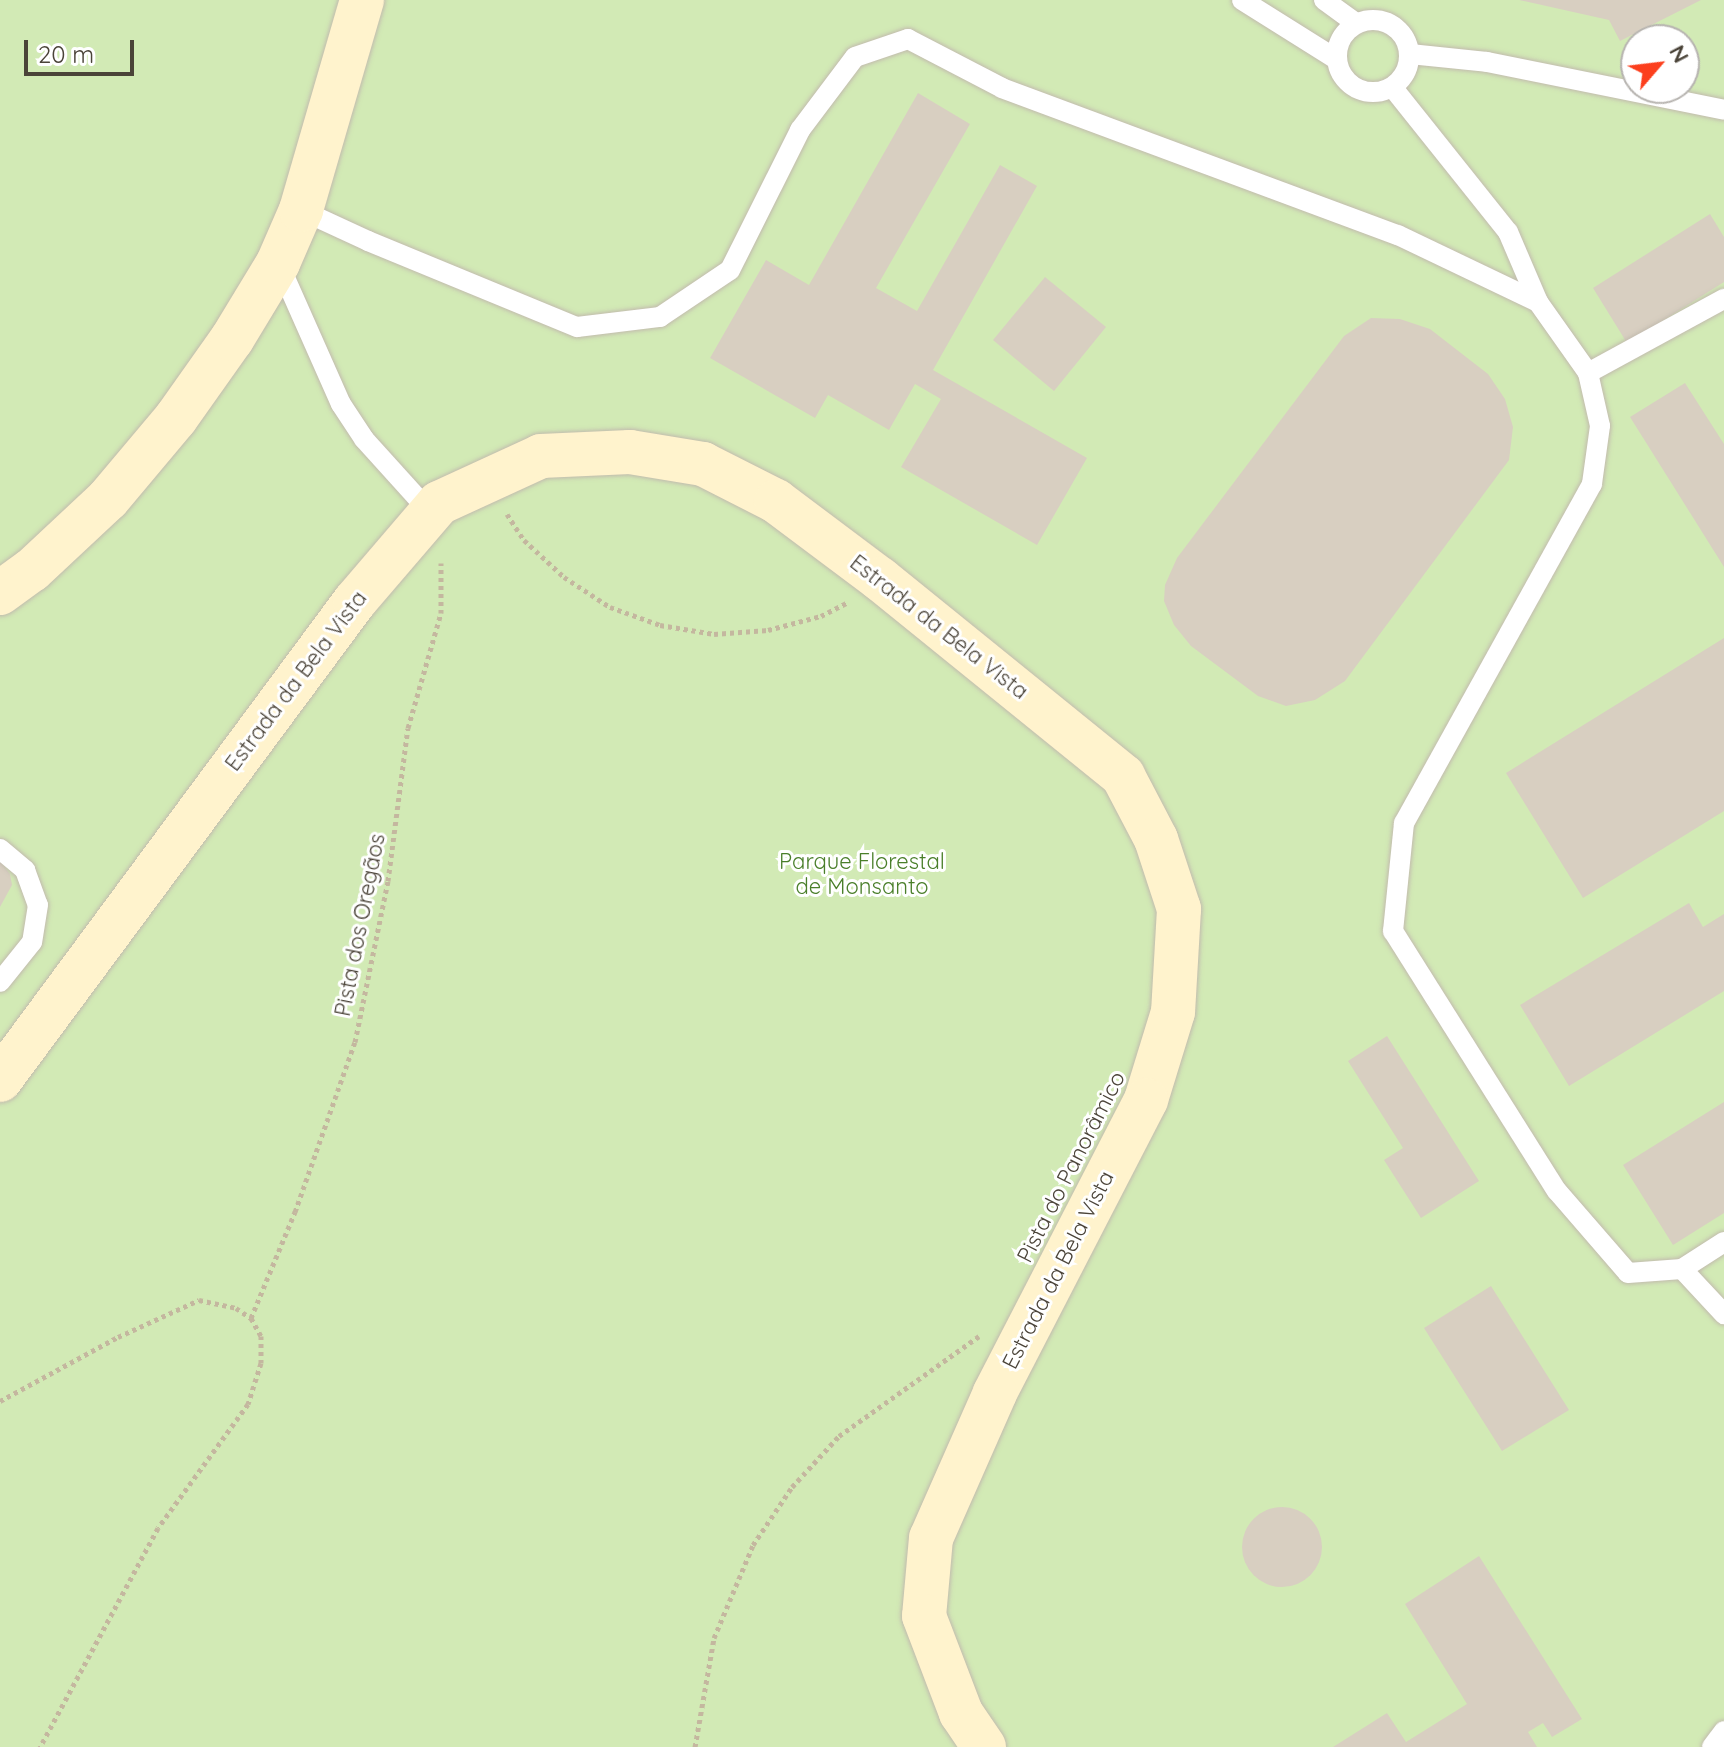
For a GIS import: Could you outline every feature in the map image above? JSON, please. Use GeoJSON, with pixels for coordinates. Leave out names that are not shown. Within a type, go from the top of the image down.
{"type":"FeatureCollection","features":[{"type":"Feature","properties":{"kind":"street"},"geometry":{"type":"LineString","coordinates":[[0,593],[32,570],[108,499],[138,466],[209,374],[301,210],[362,0]]}},
{"type":"Feature","properties":{"kind":"street","name":"Estrada da Bela Vista"},"geometry":{"type":"LineString","coordinates":[[0,1080],[337,624],[430,512],[455,494],[541,456],[630,452],[703,464],[776,501],[1060,722],[1123,776],[1156,839],[1179,909],[1173,1012],[1146,1100],[995,1393],[931,1538],[924,1616],[961,1713],[984,1747]]}},
{"type":"Feature","properties":{"kind":"lane"},"geometry":{"type":"LineString","coordinates":[[1242,0],[1336,59]]}},
{"type":"Feature","properties":{"kind":"lane"},"geometry":{"type":"LineString","coordinates":[[1324,0],[1356,23]]}},
{"type":"Feature","properties":{"kind":"lane"},"geometry":{"type":"LineString","coordinates":[[1386,10],[1402,33],[1410,54],[1406,73],[1393,88],[1369,93],[1346,82],[1336,59],[1340,38],[1356,23],[1386,10]]}},
{"type":"Feature","properties":{"kind":"lane"},"geometry":{"type":"LineString","coordinates":[[301,210],[577,327],[660,317],[730,270],[800,130],[855,57],[908,39],[1002,88],[1398,235],[1538,302]]}},
{"type":"Feature","properties":{"kind":"lane"},"geometry":{"type":"LineString","coordinates":[[1410,54],[1487,62],[1724,110]]}},
{"type":"Feature","properties":{"kind":"lane"},"geometry":{"type":"LineString","coordinates":[[1393,88],[1508,232],[1538,302],[1588,373],[1600,426],[1592,484],[1404,823],[1393,931],[1567,1203],[1628,1273],[1682,1269],[1724,1242]]}},
{"type":"Feature","properties":{"kind":"lane"},"geometry":{"type":"LineString","coordinates":[[272,257],[341,404],[364,439],[430,512]]}},
{"type":"Feature","properties":{"kind":"lane"},"geometry":{"type":"LineString","coordinates":[[1588,373],[1724,299]]}},
{"type":"Feature","properties":{"kind":"lane"},"geometry":{"type":"LineString","coordinates":[[0,849],[25,870],[38,905],[32,942],[0,982]]}},
{"type":"Feature","properties":{"kind":"lane"},"geometry":{"type":"LineString","coordinates":[[1682,1269],[1724,1314]]}},
{"type":"Feature","properties":{"kind":"lane"},"geometry":{"type":"LineString","coordinates":[[1712,1747],[1724,1731]]}},
{"type":"Feature","properties":{"kind":"path"},"geometry":{"type":"LineString","coordinates":[[502,506],[524,540],[564,577],[610,607],[660,625],[714,634],[768,630],[821,616],[857,597]]}},
{"type":"Feature","properties":{"kind":"path","name":"Pista dos Oregãos"},"geometry":{"type":"LineString","coordinates":[[251,1318],[295,1212],[355,1042],[388,881],[408,728],[441,613],[441,554]]}},
{"type":"Feature","properties":{"kind":"path"},"geometry":{"type":"LineString","coordinates":[[0,1401],[118,1337],[192,1302],[226,1304],[251,1318],[261,1336],[262,1352],[248,1404],[158,1528],[40,1747]]}},
{"type":"Feature","properties":{"kind":"path"},"geometry":{"type":"LineString","coordinates":[[695,1747],[714,1638],[753,1545],[792,1487],[839,1436],[937,1362],[989,1330]]}},
{"type":"Feature","properties":{"kind":"green space","name":"Parque Florestal de Monsanto"},"geometry":{"type":"Polygon","coordinates":[[[0,0],[1724,0],[1724,1747],[0,1747],[0,0]]]}},
{"type":"Feature","properties":{"kind":"building"},"geometry":{"type":"Polygon","coordinates":[[[1519,0],[1701,0],[1654,24],[1620,24],[1620,41],[1609,20],[1519,0]]]}},
{"type":"Feature","properties":{"kind":"building"},"geometry":{"type":"Polygon","coordinates":[[[918,93],[970,124],[876,288],[917,311],[1000,165],[1037,186],[933,370],[1087,458],[1037,545],[901,467],[941,399],[915,384],[889,430],[828,395],[815,418],[710,358],[766,260],[809,285],[918,93]]]}},
{"type":"Feature","properties":{"kind":"building"},"geometry":{"type":"Polygon","coordinates":[[[1710,214],[1724,237],[1724,282],[1627,343],[1593,288],[1710,214]]]}},
{"type":"Feature","properties":{"kind":"building"},"geometry":{"type":"Polygon","coordinates":[[[1045,277],[1106,327],[1054,391],[993,340],[1045,277]]]}},
{"type":"Feature","properties":{"kind":"building"},"geometry":{"type":"Polygon","coordinates":[[[1371,318],[1400,319],[1430,329],[1488,374],[1505,399],[1513,427],[1509,460],[1345,681],[1315,700],[1286,706],[1258,696],[1191,646],[1174,625],[1164,601],[1165,585],[1177,558],[1344,336],[1371,318]]]}},
{"type":"Feature","properties":{"kind":"building"},"geometry":{"type":"Polygon","coordinates":[[[1685,383],[1724,444],[1724,567],[1630,417],[1685,383]]]}},
{"type":"Feature","properties":{"kind":"building"},"geometry":{"type":"Polygon","coordinates":[[[1724,638],[1724,811],[1583,898],[1506,773],[1724,638]]]}},
{"type":"Feature","properties":{"kind":"building"},"geometry":{"type":"Polygon","coordinates":[[[0,861],[10,874],[12,885],[0,907],[0,861]]]}},
{"type":"Feature","properties":{"kind":"building"},"geometry":{"type":"Polygon","coordinates":[[[1689,903],[1703,927],[1724,914],[1724,991],[1569,1086],[1520,1005],[1689,903]]]}},
{"type":"Feature","properties":{"kind":"building"},"geometry":{"type":"Polygon","coordinates":[[[1387,1036],[1479,1181],[1421,1218],[1384,1160],[1403,1148],[1348,1061],[1387,1036]]]}},
{"type":"Feature","properties":{"kind":"building"},"geometry":{"type":"Polygon","coordinates":[[[1724,1102],[1724,1213],[1673,1245],[1623,1165],[1724,1102]]]}},
{"type":"Feature","properties":{"kind":"building"},"geometry":{"type":"Polygon","coordinates":[[[1491,1286],[1569,1410],[1502,1451],[1424,1328],[1491,1286]]]}},
{"type":"Feature","properties":{"kind":"building"},"geometry":{"type":"Polygon","coordinates":[[[1274,1507],[1290,1507],[1311,1518],[1322,1539],[1322,1555],[1311,1576],[1290,1587],[1274,1587],[1260,1581],[1248,1569],[1242,1555],[1242,1539],[1248,1525],[1260,1513],[1274,1507]]]}},
{"type":"Feature","properties":{"kind":"building"},"geometry":{"type":"Polygon","coordinates":[[[1479,1556],[1582,1719],[1552,1737],[1543,1723],[1528,1732],[1537,1747],[1333,1747],[1387,1713],[1406,1742],[1467,1704],[1405,1604],[1479,1556]]]}}]}
